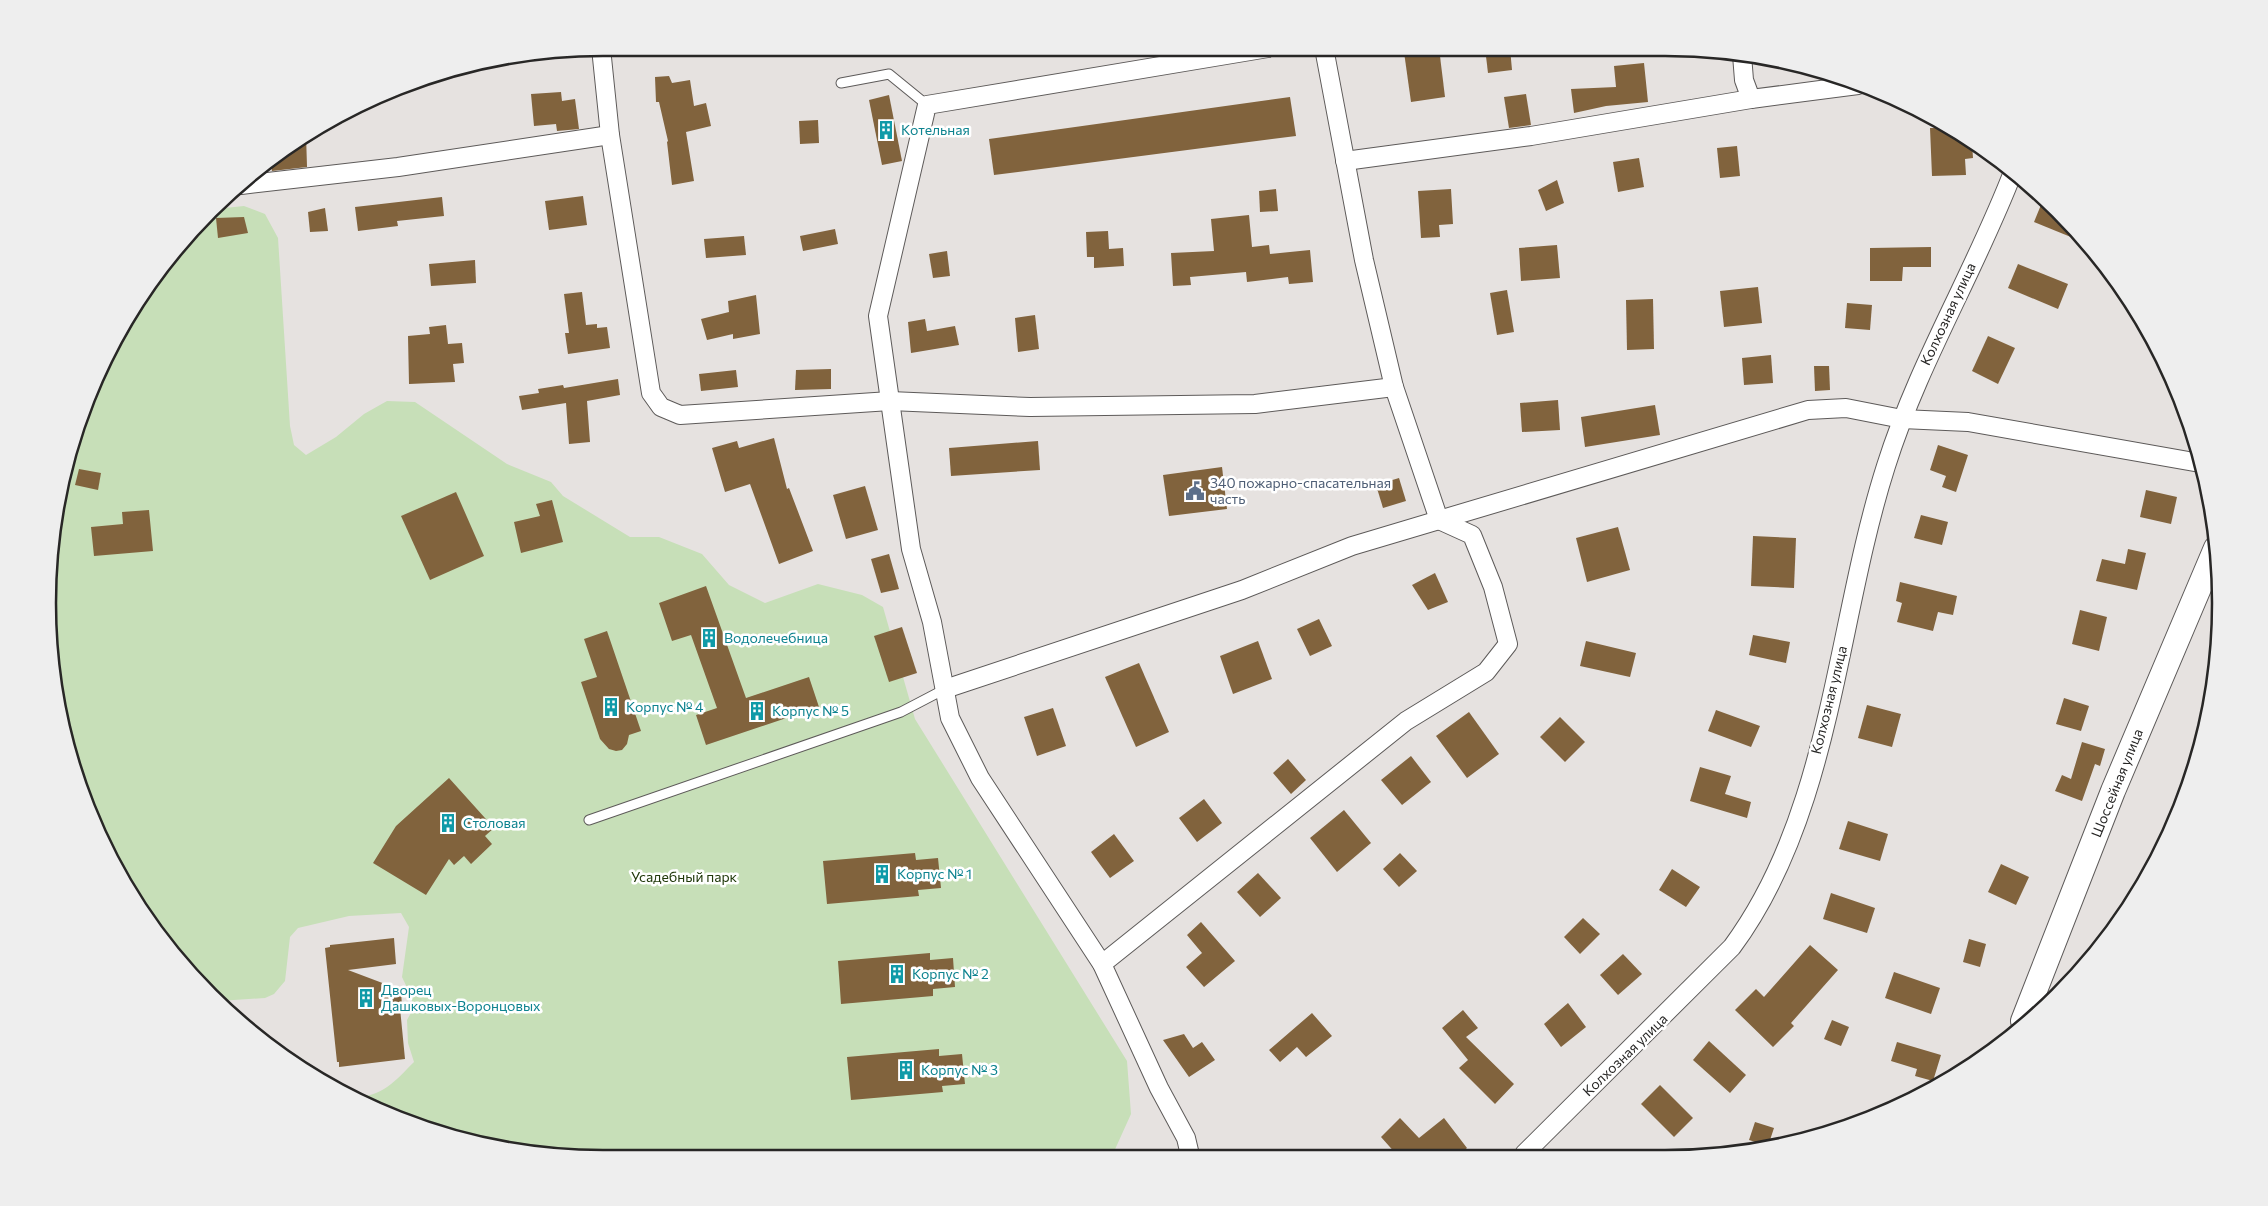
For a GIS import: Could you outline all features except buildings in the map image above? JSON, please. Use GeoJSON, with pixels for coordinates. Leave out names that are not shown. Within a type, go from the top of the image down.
{"type":"FeatureCollection","features":[{"type":"Feature","properties":{"kind":"street"},"geometry":{"type":"LineString","coordinates":[[602,56],[610,135],[651,394],[661,407],[680,415],[890,401],[1030,407],[1255,404],[1394,387]]}},
{"type":"Feature","properties":{"kind":"street"},"geometry":{"type":"LineString","coordinates":[[1189,1150],[1186,1138],[1159,1088],[1102,964],[980,778],[950,718],[932,622],[911,550],[878,316],[928,106],[1221,56]]}},
{"type":"Feature","properties":{"kind":"street"},"geometry":{"type":"LineString","coordinates":[[1102,964],[1406,721],[1486,672],[1508,644],[1493,587],[1472,535],[1439,520],[1394,387],[1364,260],[1325,56]]}},
{"type":"Feature","properties":{"kind":"street"},"geometry":{"type":"LineString","coordinates":[[1743,62],[1744,80],[1751,99]]}},
{"type":"Feature","properties":{"kind":"street"},"geometry":{"type":"LineString","coordinates":[[1345,162],[1532,136],[1751,99],[1845,87]]}},
{"type":"Feature","properties":{"kind":"street"},"geometry":{"type":"LineString","coordinates":[[253,184],[398,167],[610,135]]}},
{"type":"Feature","properties":{"kind":"street","name":"Колхозная улица"},"geometry":{"type":"LineString","coordinates":[[1528,1150],[1732,947],[1749,924],[1765,896],[1798,820],[1846,636],[1873,507],[1902,419],[2010,179]]}},
{"type":"Feature","properties":{"kind":"street"},"geometry":{"type":"LineString","coordinates":[[945,689],[1242,590],[1352,546],[1808,410],[1846,408],[1902,419],[1968,422],[2193,462]]}},
{"type":"Feature","properties":{"kind":"street","name":"Шоссейная улица"},"geometry":{"type":"LineString","coordinates":[[2026,1013],[2113,791],[2210,561]]}},
{"type":"Feature","properties":{"kind":"lane"},"geometry":{"type":"LineString","coordinates":[[841,83],[889,74],[928,106]]}},
{"type":"Feature","properties":{"kind":"lane"},"geometry":{"type":"LineString","coordinates":[[589,820],[901,712],[945,689]]}},
{"type":"Feature","properties":{"kind":"green space","name":"Усадебный парк"},"geometry":{"type":"Polygon","coordinates":[[[244,206],[265,214],[278,238],[290,426],[294,445],[306,455],[336,437],[364,414],[387,401],[415,402],[507,464],[551,482],[563,496],[630,537],[659,537],[702,554],[729,585],[765,603],[818,584],[862,595],[883,607],[915,719],[1127,1061],[1131,1114],[1115,1150],[567,1149],[496,1139],[427,1121],[367,1096],[387,1087],[414,1062],[408,1043],[407,1020],[412,1011],[412,998],[402,977],[409,927],[401,913],[349,916],[298,928],[290,937],[285,981],[274,994],[265,998],[228,1000],[216,990],[169,936],[148,907],[113,845],[98,812],[85,779],[67,710],[57,639],[56,603],[57,567],[67,496],[85,427],[98,394],[113,361],[148,299],[169,270],[225,208],[244,206]]]}},
{"type":"Feature","properties":{"kind":"place","name":"Котельная"},"geometry":{"type":"Point","coordinates":[886,130]}},
{"type":"Feature","properties":{"kind":"place","name":"340 пожарно-спасательная часть"},"geometry":{"type":"Point","coordinates":[1195,491]}},
{"type":"Feature","properties":{"kind":"place","name":"Водолечебница"},"geometry":{"type":"Point","coordinates":[709,638]}},
{"type":"Feature","properties":{"kind":"place","name":"Корпус № 4"},"geometry":{"type":"Point","coordinates":[611,707]}},
{"type":"Feature","properties":{"kind":"place","name":"Корпус № 5"},"geometry":{"type":"Point","coordinates":[757,711]}},
{"type":"Feature","properties":{"kind":"place","name":"Столовая"},"geometry":{"type":"Point","coordinates":[448,823]}},
{"type":"Feature","properties":{"kind":"place","name":"Корпус № 1"},"geometry":{"type":"Point","coordinates":[882,874]}},
{"type":"Feature","properties":{"kind":"place","name":"Корпус № 2"},"geometry":{"type":"Point","coordinates":[897,974]}},
{"type":"Feature","properties":{"kind":"place","name":"Дворец Дашковых-Воронцовых"},"geometry":{"type":"Point","coordinates":[366,998]}},
{"type":"Feature","properties":{"kind":"place","name":"Корпус № 3"},"geometry":{"type":"Point","coordinates":[906,1070]}}]}
